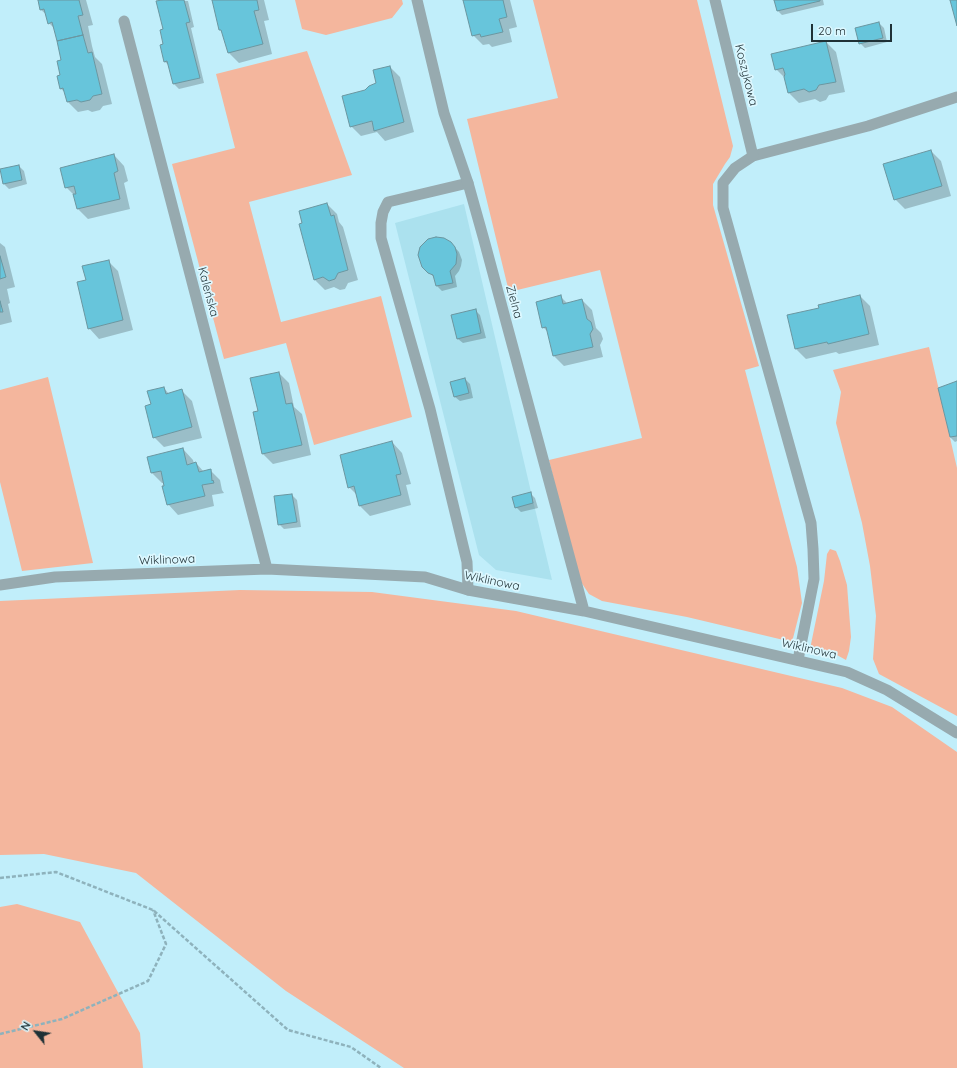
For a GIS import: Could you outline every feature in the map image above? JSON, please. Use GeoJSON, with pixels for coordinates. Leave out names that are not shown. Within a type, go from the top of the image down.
{"type":"FeatureCollection","features":[{"type":"Feature","properties":{"kind":"street","name":"Zielna"},"geometry":{"type":"LineString","coordinates":[[417,0],[444,113],[468,183],[584,612]]}},
{"type":"Feature","properties":{"kind":"street","name":"Koszykowa"},"geometry":{"type":"LineString","coordinates":[[715,0],[752,156]]}},
{"type":"Feature","properties":{"kind":"street","name":"Kaleńska"},"geometry":{"type":"LineString","coordinates":[[124,20],[267,569]]}},
{"type":"Feature","properties":{"kind":"street"},"geometry":{"type":"LineString","coordinates":[[798,660],[814,579],[811,523],[723,208],[724,183],[735,168],[752,156],[868,126],[957,97]]}},
{"type":"Feature","properties":{"kind":"street"},"geometry":{"type":"LineString","coordinates":[[468,183],[388,202],[383,212],[381,223],[381,238],[430,409],[467,562],[468,590]]}},
{"type":"Feature","properties":{"kind":"street","name":"Wiklinowa"},"geometry":{"type":"LineString","coordinates":[[0,585],[54,577],[267,569],[424,577],[468,590],[584,612],[847,672],[887,690],[957,733]]}},
{"type":"Feature","properties":{"kind":"path"},"geometry":{"type":"LineString","coordinates":[[0,878],[56,872],[153,910],[288,1030],[351,1047],[381,1068]]}},
{"type":"Feature","properties":{"kind":"path"},"geometry":{"type":"LineString","coordinates":[[0,1034],[62,1019],[148,981],[166,944],[153,910]]}},
{"type":"Feature","properties":{"kind":"shaded area"},"geometry":{"type":"Polygon","coordinates":[[[295,0],[402,0],[403,4],[392,18],[326,35],[302,29],[295,0]]]}},
{"type":"Feature","properties":{"kind":"shaded area"},"geometry":{"type":"Polygon","coordinates":[[[533,0],[697,0],[733,146],[730,157],[713,184],[713,205],[759,366],[745,370],[797,567],[802,603],[792,642],[687,617],[602,601],[589,594],[577,576],[549,460],[642,438],[600,270],[509,292],[467,119],[558,98],[533,0]]]}},
{"type":"Feature","properties":{"kind":"shaded area"},"geometry":{"type":"Polygon","coordinates":[[[307,51],[352,175],[249,202],[281,322],[381,296],[412,417],[314,445],[286,343],[224,359],[172,164],[235,148],[216,74],[307,51]]]}},
{"type":"Feature","properties":{"kind":"shaded area"},"geometry":{"type":"Polygon","coordinates":[[[464,204],[552,580],[496,570],[479,555],[395,223],[464,204]]]}},
{"type":"Feature","properties":{"kind":"shaded area"},"geometry":{"type":"Polygon","coordinates":[[[929,347],[957,468],[957,716],[879,674],[873,659],[876,616],[870,566],[862,523],[836,423],[841,392],[833,370],[929,347]]]}},
{"type":"Feature","properties":{"kind":"shaded area"},"geometry":{"type":"Polygon","coordinates":[[[48,377],[93,563],[22,571],[0,482],[0,390],[48,377]]]}},
{"type":"Feature","properties":{"kind":"shaded area"},"geometry":{"type":"Polygon","coordinates":[[[830,549],[836,551],[847,585],[851,637],[846,660],[835,654],[810,649],[824,581],[827,554],[830,549]]]}},
{"type":"Feature","properties":{"kind":"shaded area"},"geometry":{"type":"Polygon","coordinates":[[[240,590],[372,592],[516,611],[842,688],[892,707],[957,752],[957,1068],[404,1068],[286,991],[136,873],[44,854],[0,855],[0,601],[240,590]]]}},
{"type":"Feature","properties":{"kind":"shaded area"},"geometry":{"type":"Polygon","coordinates":[[[17,904],[80,922],[140,1033],[143,1068],[0,1068],[0,907],[17,904]]]}},
{"type":"Feature","properties":{"kind":"building"},"geometry":{"type":"Polygon","coordinates":[[[38,0],[79,0],[83,15],[78,16],[83,35],[57,41],[52,22],[48,24],[44,9],[40,10],[38,0]]]}},
{"type":"Feature","properties":{"kind":"building"},"geometry":{"type":"Polygon","coordinates":[[[184,0],[190,22],[186,23],[200,78],[173,84],[167,61],[164,62],[160,45],[163,44],[160,30],[163,29],[156,1],[184,0]]]}},
{"type":"Feature","properties":{"kind":"building"},"geometry":{"type":"Polygon","coordinates":[[[212,0],[257,0],[259,10],[254,11],[263,44],[228,53],[221,30],[219,30],[212,0]]]}},
{"type":"Feature","properties":{"kind":"building"},"geometry":{"type":"Polygon","coordinates":[[[463,0],[503,0],[507,17],[499,19],[503,32],[481,37],[480,34],[472,36],[463,0]]]}},
{"type":"Feature","properties":{"kind":"building"},"geometry":{"type":"Polygon","coordinates":[[[774,0],[820,0],[820,1],[777,11],[774,0]]]}},
{"type":"Feature","properties":{"kind":"building"},"geometry":{"type":"Polygon","coordinates":[[[950,0],[957,0],[957,26],[950,0]]]}},
{"type":"Feature","properties":{"kind":"building"},"geometry":{"type":"Polygon","coordinates":[[[879,22],[883,38],[859,44],[855,28],[879,22]]]}},
{"type":"Feature","properties":{"kind":"building"},"geometry":{"type":"Polygon","coordinates":[[[83,35],[88,53],[92,52],[102,94],[93,96],[90,100],[81,102],[77,100],[67,102],[63,88],[60,89],[57,76],[60,75],[57,61],[61,60],[57,41],[83,35]]]}},
{"type":"Feature","properties":{"kind":"building"},"geometry":{"type":"Polygon","coordinates":[[[826,41],[836,82],[819,85],[816,90],[809,92],[804,89],[788,93],[783,68],[775,70],[771,54],[826,41]]]}},
{"type":"Feature","properties":{"kind":"building"},"geometry":{"type":"Polygon","coordinates":[[[390,66],[404,122],[374,131],[372,121],[350,127],[342,96],[365,90],[369,86],[376,83],[373,70],[390,66]]]}},
{"type":"Feature","properties":{"kind":"building"},"geometry":{"type":"Polygon","coordinates":[[[931,150],[942,186],[894,200],[883,164],[931,150]]]}},
{"type":"Feature","properties":{"kind":"building"},"geometry":{"type":"Polygon","coordinates":[[[114,154],[118,171],[114,173],[120,199],[77,209],[73,194],[76,194],[74,186],[65,188],[60,168],[114,154]]]}},
{"type":"Feature","properties":{"kind":"building"},"geometry":{"type":"Polygon","coordinates":[[[19,165],[22,180],[3,184],[0,169],[19,165]]]}},
{"type":"Feature","properties":{"kind":"building"},"geometry":{"type":"Polygon","coordinates":[[[327,203],[331,216],[334,215],[348,270],[338,273],[335,279],[329,281],[323,277],[314,280],[299,224],[302,223],[299,211],[327,203]]]}},
{"type":"Feature","properties":{"kind":"building"},"geometry":{"type":"Polygon","coordinates":[[[436,237],[444,238],[451,242],[455,247],[457,254],[456,264],[450,271],[453,283],[436,286],[433,275],[428,273],[422,267],[418,255],[420,247],[428,239],[436,237]]]}},
{"type":"Feature","properties":{"kind":"building"},"geometry":{"type":"Polygon","coordinates":[[[0,256],[6,277],[0,279],[0,256]]]}},
{"type":"Feature","properties":{"kind":"building"},"geometry":{"type":"Polygon","coordinates":[[[109,260],[123,320],[88,329],[77,282],[86,280],[82,266],[109,260]]]}},
{"type":"Feature","properties":{"kind":"building"},"geometry":{"type":"Polygon","coordinates":[[[561,295],[563,304],[582,299],[587,319],[591,322],[593,329],[590,334],[593,347],[553,356],[546,327],[542,328],[536,302],[561,295]]]}},
{"type":"Feature","properties":{"kind":"building"},"geometry":{"type":"Polygon","coordinates":[[[860,295],[869,334],[828,344],[827,342],[795,349],[787,315],[819,308],[818,305],[860,295]]]}},
{"type":"Feature","properties":{"kind":"building"},"geometry":{"type":"Polygon","coordinates":[[[0,301],[3,312],[0,312],[0,301]]]}},
{"type":"Feature","properties":{"kind":"building"},"geometry":{"type":"Polygon","coordinates":[[[476,309],[481,333],[457,339],[451,315],[476,309]]]}},
{"type":"Feature","properties":{"kind":"building"},"geometry":{"type":"Polygon","coordinates":[[[279,372],[286,404],[292,403],[302,445],[262,454],[253,412],[258,411],[250,378],[279,372]]]}},
{"type":"Feature","properties":{"kind":"building"},"geometry":{"type":"Polygon","coordinates":[[[465,378],[469,393],[454,397],[450,382],[465,378]]]}},
{"type":"Feature","properties":{"kind":"building"},"geometry":{"type":"Polygon","coordinates":[[[957,381],[957,436],[950,437],[938,388],[957,381]]]}},
{"type":"Feature","properties":{"kind":"building"},"geometry":{"type":"Polygon","coordinates":[[[164,387],[166,394],[182,389],[192,427],[153,438],[145,406],[151,404],[147,391],[164,387]]]}},
{"type":"Feature","properties":{"kind":"building"},"geometry":{"type":"Polygon","coordinates":[[[392,441],[401,474],[396,475],[401,495],[359,506],[354,486],[348,488],[340,455],[392,441]]]}},
{"type":"Feature","properties":{"kind":"building"},"geometry":{"type":"Polygon","coordinates":[[[183,448],[187,465],[196,462],[199,472],[211,469],[212,481],[213,480],[214,483],[202,485],[205,496],[167,505],[162,486],[164,486],[161,471],[151,473],[147,457],[183,448]]]}},
{"type":"Feature","properties":{"kind":"building"},"geometry":{"type":"Polygon","coordinates":[[[531,492],[533,503],[515,508],[512,497],[531,492]]]}},
{"type":"Feature","properties":{"kind":"building"},"geometry":{"type":"Polygon","coordinates":[[[292,494],[297,522],[278,525],[274,496],[292,494]]]}}]}
